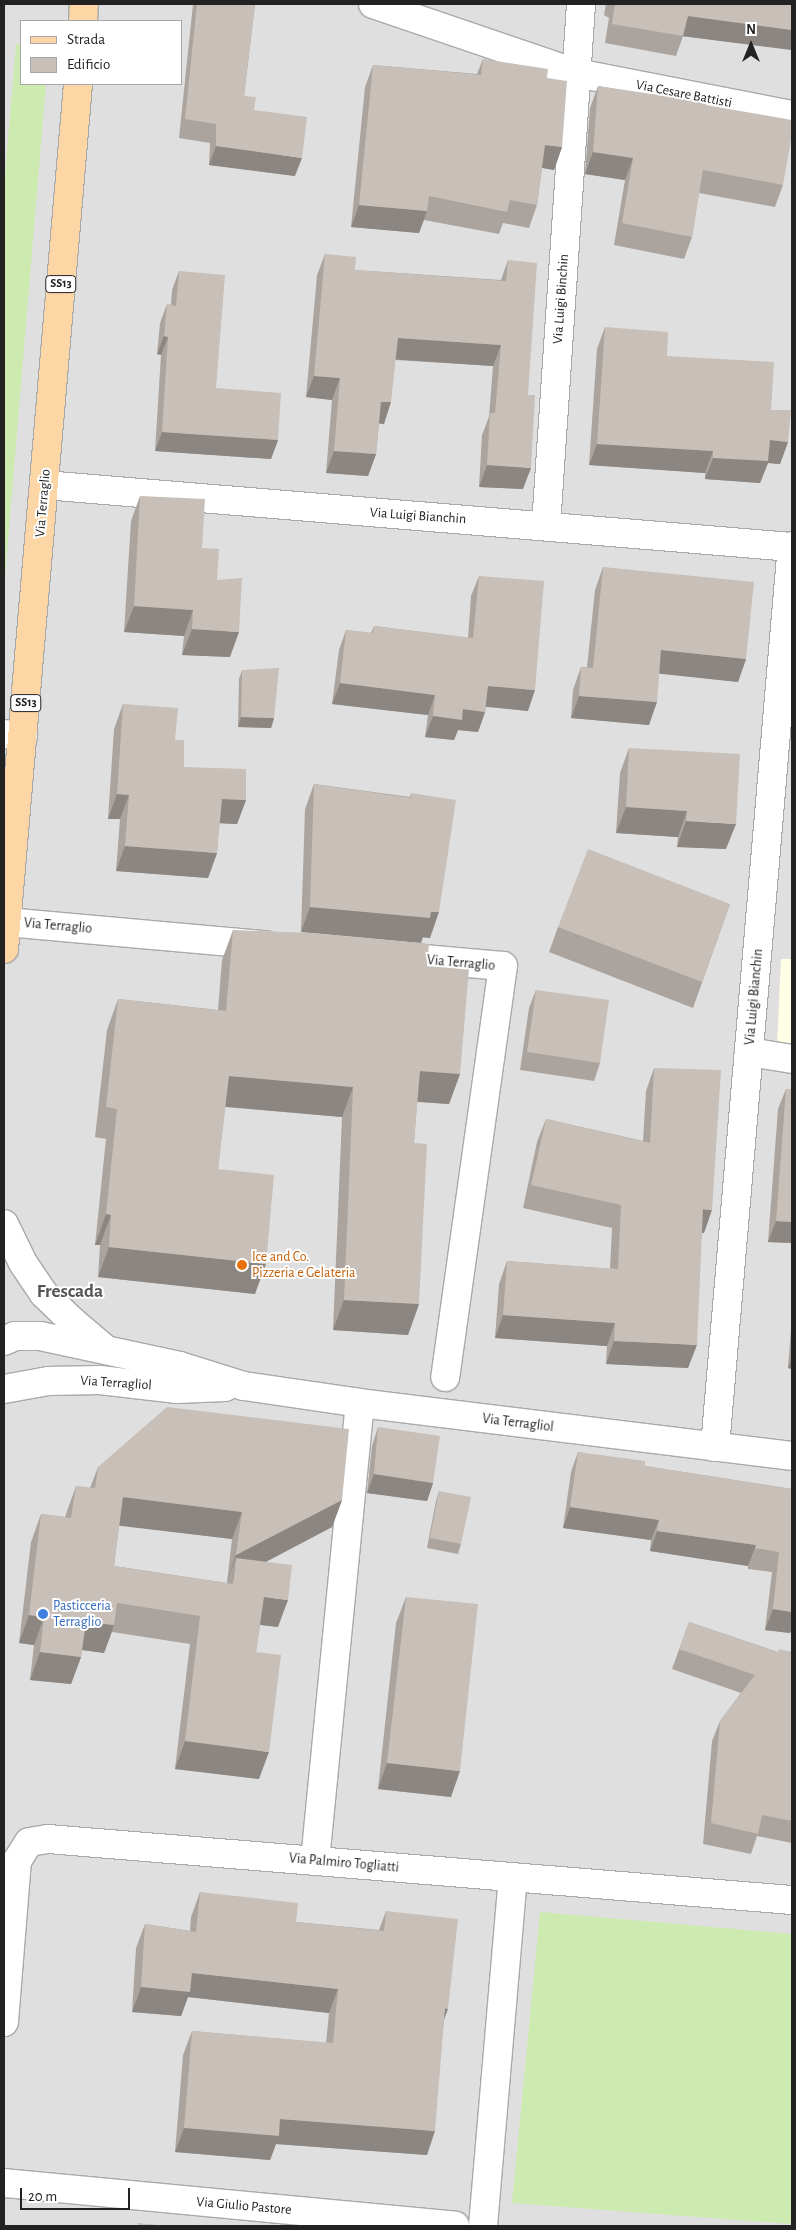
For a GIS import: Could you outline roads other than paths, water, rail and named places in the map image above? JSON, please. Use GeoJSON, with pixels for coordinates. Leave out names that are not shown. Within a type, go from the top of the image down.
{"type":"FeatureCollection","features":[{"type":"Feature","properties":{"kind":"main road"},"geometry":{"type":"LineString","coordinates":[[83,20],[84,4]]}},
{"type":"Feature","properties":{"kind":"main road","name":"Via Terraglio"},"geometry":{"type":"LineString","coordinates":[[4,949],[14,735],[44,485],[78,85]]}},
{"type":"Feature","properties":{"kind":"street","name":"Via Cesare Battisti"},"geometry":{"type":"LineString","coordinates":[[373,4],[576,73],[792,115]]}},
{"type":"Feature","properties":{"kind":"street"},"geometry":{"type":"LineString","coordinates":[[576,73],[581,4]]}},
{"type":"Feature","properties":{"kind":"street","name":"Via Luigi Binchin"},"geometry":{"type":"LineString","coordinates":[[546,526],[576,73]]}},
{"type":"Feature","properties":{"kind":"street","name":"Via Luigi Bianchin"},"geometry":{"type":"LineString","coordinates":[[44,485],[792,547],[715,1447]]}},
{"type":"Feature","properties":{"kind":"street","name":"Via Terraglio"},"geometry":{"type":"LineString","coordinates":[[6,922],[285,947]]}},
{"type":"Feature","properties":{"kind":"street","name":"Via Terraglio"},"geometry":{"type":"LineString","coordinates":[[364,954],[503,966],[445,1377]]}},
{"type":"Feature","properties":{"kind":"street"},"geometry":{"type":"LineString","coordinates":[[749,1052],[792,1059]]}},
{"type":"Feature","properties":{"kind":"street","name":"Via Terragliol"},"geometry":{"type":"LineString","coordinates":[[4,1224],[23,1263],[44,1294],[105,1349]]}},
{"type":"Feature","properties":{"kind":"street","name":"Via Terragliol"},"geometry":{"type":"LineString","coordinates":[[4,1341],[15,1336],[40,1336],[180,1366],[244,1386],[360,1403],[792,1456]]}},
{"type":"Feature","properties":{"kind":"street","name":"Via Terragliol"},"geometry":{"type":"LineString","coordinates":[[4,1371],[48,1381]]}},
{"type":"Feature","properties":{"kind":"street","name":"Via Terragliol"},"geometry":{"type":"LineString","coordinates":[[4,1389],[48,1381],[100,1380],[177,1388],[244,1386]]}},
{"type":"Feature","properties":{"kind":"street"},"geometry":{"type":"LineString","coordinates":[[315,1861],[360,1403]]}},
{"type":"Feature","properties":{"kind":"street","name":"Via Palmiro Togliatti"},"geometry":{"type":"LineString","coordinates":[[4,2022],[6,1972],[17,1861],[30,1842],[48,1839],[792,1900]]}},
{"type":"Feature","properties":{"kind":"street"},"geometry":{"type":"LineString","coordinates":[[484,2226],[513,1877]]}},
{"type":"Feature","properties":{"kind":"street","name":"Via Giulio Pastore"},"geometry":{"type":"LineString","coordinates":[[4,2183],[454,2226]]}},
{"type":"Feature","properties":{"kind":"place","name":"Ice and Co. Pizzeria e Gelateria"},"geometry":{"type":"Point","coordinates":[242,1265]}},
{"type":"Feature","properties":{"kind":"place","name":"Pasticceria Terraglio"},"geometry":{"type":"Point","coordinates":[43,1614]}},
{"type":"Feature","properties":{"kind":"district","name":"Frescada"},"geometry":{"type":"Point","coordinates":[70,1292]}}]}
